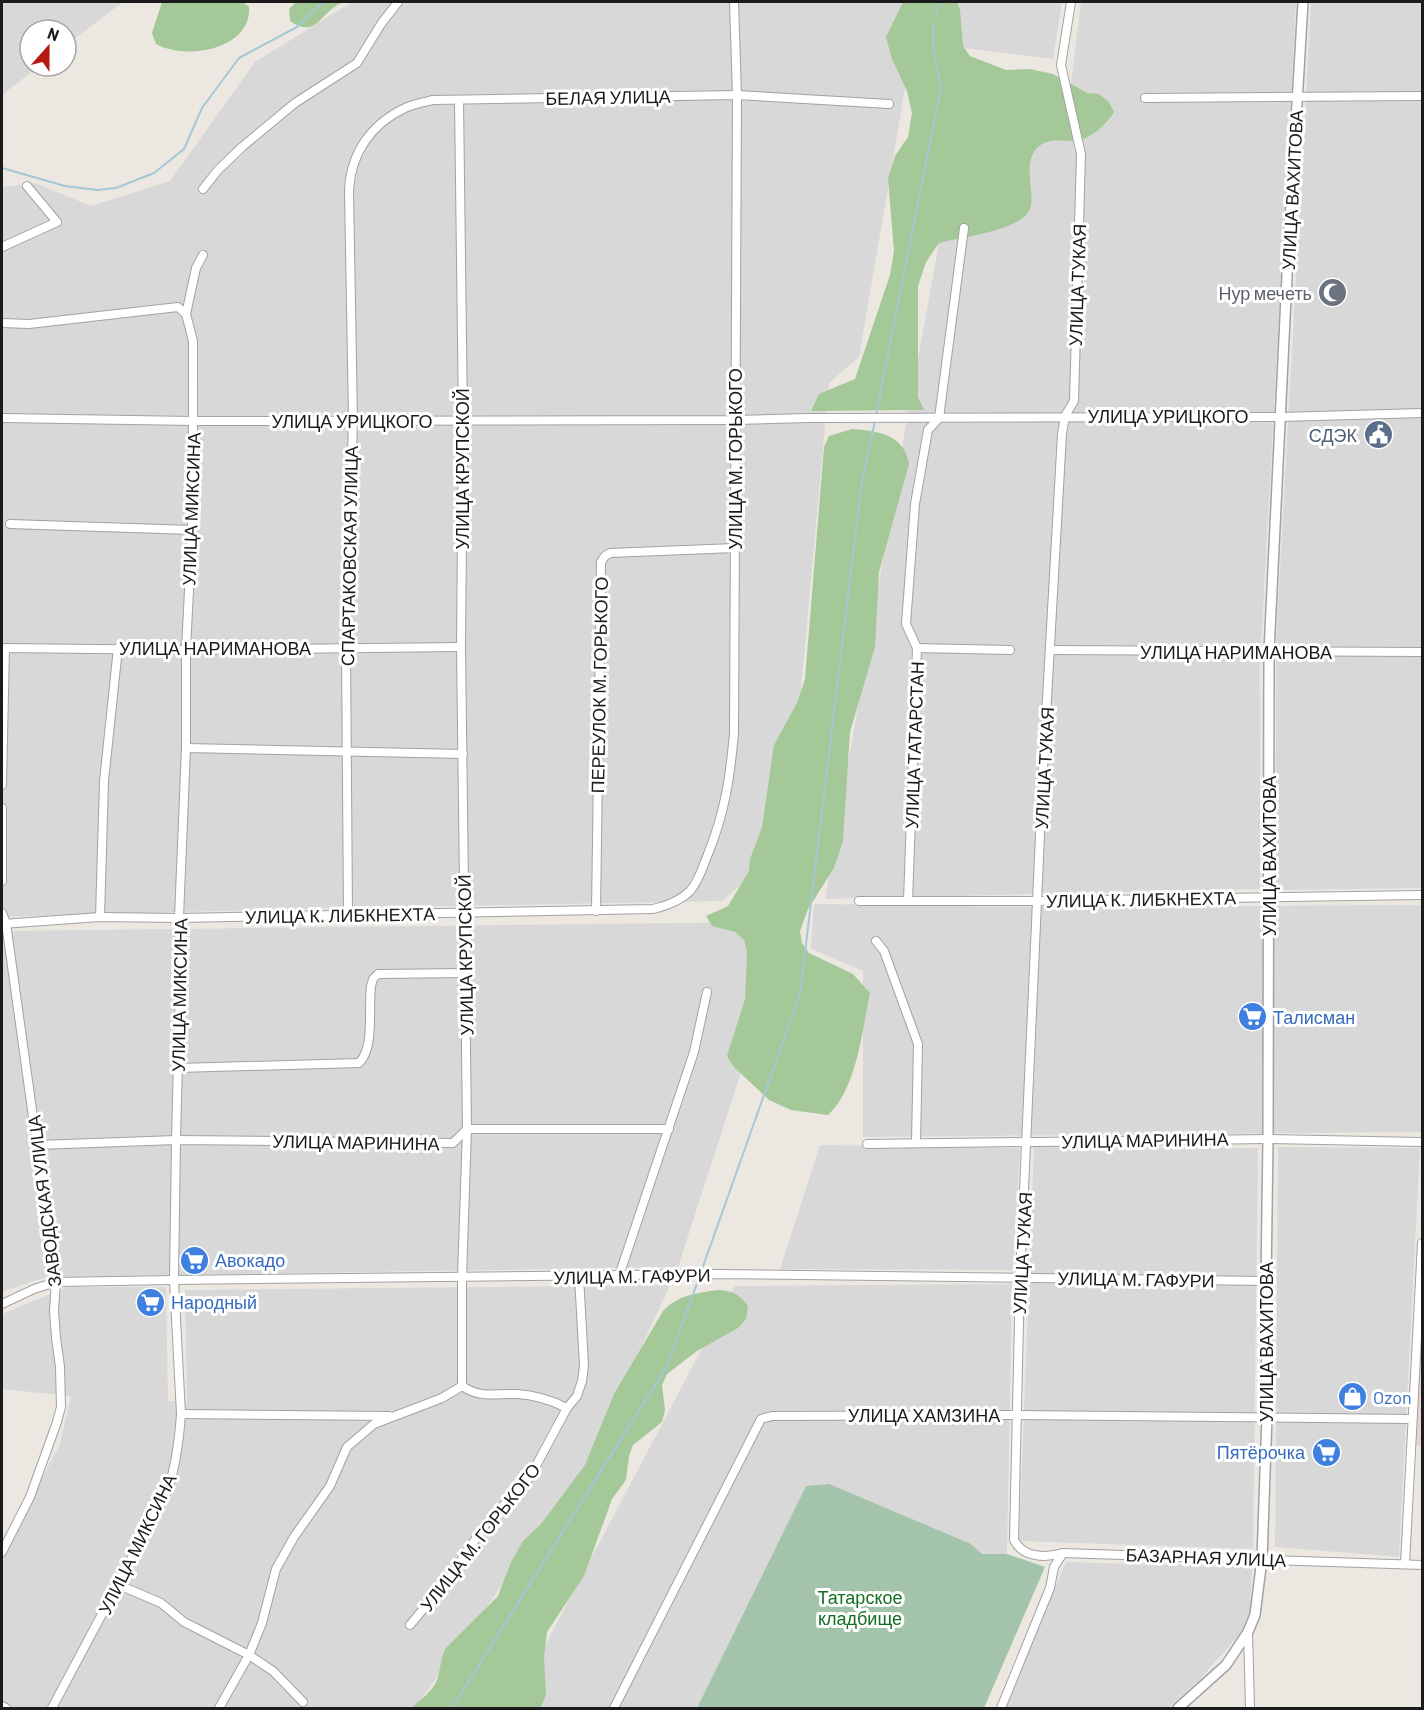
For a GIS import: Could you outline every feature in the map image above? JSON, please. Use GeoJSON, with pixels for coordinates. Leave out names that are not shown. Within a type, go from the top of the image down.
{"type":"FeatureCollection","features":[{"type":"Feature","properties":{"kind":"street"},"geometry":{"type":"LineString","coordinates":[[204,189],[218,170],[280,115],[357,63],[381,24],[398,2]]}},
{"type":"Feature","properties":{"kind":"street","name":"УЛИЦА М. ГОРЬКОГО"},"geometry":{"type":"LineString","coordinates":[[676,901],[692,888],[719,826],[727,797],[734,733],[737,95],[734,2]]}},
{"type":"Feature","properties":{"kind":"street","name":"УЛИЦА ТУКАЯ"},"geometry":{"type":"LineString","coordinates":[[1014,1540],[1015,1415],[1020,1277],[1050,650],[1065,416],[1074,401],[1081,154],[1061,65],[1071,2]]}},
{"type":"Feature","properties":{"kind":"street","name":"УЛИЦА ВАХИТОВА"},"geometry":{"type":"LineString","coordinates":[[1250,1708],[1248,1632],[1255,1615],[1262,1559],[1267,1416],[1269,652],[1303,2]]}},
{"type":"Feature","properties":{"kind":"street","name":"БЕЛАЯ УЛИЦА"},"geometry":{"type":"LineString","coordinates":[[354,162],[362,144],[374,128],[406,107],[433,100],[737,95],[889,104]]}},
{"type":"Feature","properties":{"kind":"street"},"geometry":{"type":"LineString","coordinates":[[1144,98],[1422,96]]}},
{"type":"Feature","properties":{"kind":"street","name":"УЛИЦА КРУПСКОЙ"},"geometry":{"type":"LineString","coordinates":[[459,100],[463,420],[461,647],[463,913],[467,1129],[462,1277],[462,1386]]}},
{"type":"Feature","properties":{"kind":"street","name":"СПАРТАКОВСКАЯ УЛИЦА"},"geometry":{"type":"LineString","coordinates":[[348,914],[346,649],[353,421],[350,175],[354,162]]}},
{"type":"Feature","properties":{"kind":"street"},"geometry":{"type":"LineString","coordinates":[[2,247],[57,222],[27,186]]}},
{"type":"Feature","properties":{"kind":"street"},"geometry":{"type":"LineString","coordinates":[[939,418],[964,228]]}},
{"type":"Feature","properties":{"kind":"street","name":"УЛИЦА МИКСИНА"},"geometry":{"type":"LineString","coordinates":[[52,1708],[167,1492],[177,1458],[180,1414],[174,1280],[179,918],[186,748],[186,650],[192,530],[193,421],[193,341],[186,314],[196,268],[203,255]]}},
{"type":"Feature","properties":{"kind":"street"},"geometry":{"type":"LineString","coordinates":[[2,323],[28,324],[178,307],[186,314]]}},
{"type":"Feature","properties":{"kind":"street","name":"УЛИЦА УРИЦКОГО"},"geometry":{"type":"LineString","coordinates":[[3,418],[193,421],[735,420],[1065,416],[1281,417],[1422,412]]}},
{"type":"Feature","properties":{"kind":"street","name":"УЛИЦА ТАТАРСТАН"},"geometry":{"type":"LineString","coordinates":[[908,901],[917,648],[906,624],[915,504],[928,430],[939,418]]}},
{"type":"Feature","properties":{"kind":"street"},"geometry":{"type":"LineString","coordinates":[[10,524],[192,530]]}},
{"type":"Feature","properties":{"kind":"street","name":"ПЕРЕУЛОК М. ГОРЬКОГО"},"geometry":{"type":"LineString","coordinates":[[596,911],[601,562],[610,553],[735,548]]}},
{"type":"Feature","properties":{"kind":"street","name":"УЛИЦА НАРИМАНОВА"},"geometry":{"type":"LineString","coordinates":[[2,785],[5,648],[186,650],[461,647]]}},
{"type":"Feature","properties":{"kind":"street"},"geometry":{"type":"LineString","coordinates":[[100,917],[104,781],[118,648]]}},
{"type":"Feature","properties":{"kind":"street"},"geometry":{"type":"LineString","coordinates":[[917,648],[1010,650]]}},
{"type":"Feature","properties":{"kind":"street","name":"УЛИЦА НАРИМАНОВА"},"geometry":{"type":"LineString","coordinates":[[1050,650],[1422,652]]}},
{"type":"Feature","properties":{"kind":"street"},"geometry":{"type":"LineString","coordinates":[[186,748],[463,754]]}},
{"type":"Feature","properties":{"kind":"street"},"geometry":{"type":"LineString","coordinates":[[2,808],[2,881]]}},
{"type":"Feature","properties":{"kind":"street","name":"УЛИЦА К. ЛИБКНЕХТА"},"geometry":{"type":"LineString","coordinates":[[859,901],[1037,901],[1422,895]]}},
{"type":"Feature","properties":{"kind":"street","name":"УЛИЦА К. ЛИБКНЕХТА"},"geometry":{"type":"LineString","coordinates":[[4,923],[100,917],[179,918],[596,911],[653,909],[676,901]]}},
{"type":"Feature","properties":{"kind":"street","name":"ЗАВОДСКАЯ УЛИЦА"},"geometry":{"type":"LineString","coordinates":[[2,913],[56,1282],[55,1319],[61,1407],[30,1497],[2,1552]]}},
{"type":"Feature","properties":{"kind":"street"},"geometry":{"type":"LineString","coordinates":[[876,941],[884,951],[918,1044],[916,1143]]}},
{"type":"Feature","properties":{"kind":"street"},"geometry":{"type":"LineString","coordinates":[[178,1068],[359,1063],[368,1048],[370,994],[373,979],[378,974],[465,973]]}},
{"type":"Feature","properties":{"kind":"street"},"geometry":{"type":"LineString","coordinates":[[619,1276],[694,1052],[706,992]]}},
{"type":"Feature","properties":{"kind":"street","name":"УЛИЦА МАРИНИНА"},"geometry":{"type":"LineString","coordinates":[[37,1145],[176,1140],[453,1143],[467,1129],[669,1129]]}},
{"type":"Feature","properties":{"kind":"street","name":"УЛИЦА МАРИНИНА"},"geometry":{"type":"LineString","coordinates":[[867,1144],[1268,1139],[1422,1142]]}},
{"type":"Feature","properties":{"kind":"street"},"geometry":{"type":"LineString","coordinates":[[1405,1564],[1422,1244]]}},
{"type":"Feature","properties":{"kind":"street","name":"УЛИЦА М. ГАФУРИ"},"geometry":{"type":"LineString","coordinates":[[2,1304],[34,1289],[56,1282],[716,1274],[1266,1281]]}},
{"type":"Feature","properties":{"kind":"street","name":"УЛИЦА М. ГОРЬКОГО"},"geometry":{"type":"LineString","coordinates":[[411,1625],[450,1577],[485,1525],[530,1477],[567,1408],[577,1396],[584,1366],[579,1276]]}},
{"type":"Feature","properties":{"kind":"street"},"geometry":{"type":"LineString","coordinates":[[219,1708],[249,1655],[262,1623],[276,1569],[287,1547],[330,1486],[347,1448],[374,1424],[442,1398],[462,1386],[471,1392],[483,1395],[530,1395],[553,1401],[567,1408]]}},
{"type":"Feature","properties":{"kind":"street"},"geometry":{"type":"LineString","coordinates":[[180,1414],[392,1416]]}},
{"type":"Feature","properties":{"kind":"street","name":"УЛИЦА ХАМЗИНА"},"geometry":{"type":"LineString","coordinates":[[614,1708],[761,1419],[772,1416],[1015,1415],[1412,1419]]}},
{"type":"Feature","properties":{"kind":"street","name":"БАЗАРНАЯ УЛИЦА"},"geometry":{"type":"LineString","coordinates":[[1014,1540],[1017,1547],[1025,1552],[1052,1557],[1063,1553],[1422,1565]]}},
{"type":"Feature","properties":{"kind":"street"},"geometry":{"type":"LineString","coordinates":[[1001,1708],[1050,1588],[1054,1567],[1063,1553]]}},
{"type":"Feature","properties":{"kind":"street"},"geometry":{"type":"LineString","coordinates":[[118,1585],[161,1603],[184,1622],[249,1655],[273,1671],[303,1702]]}},
{"type":"Feature","properties":{"kind":"street"},"geometry":{"type":"LineString","coordinates":[[1178,1708],[1226,1665],[1248,1632]]}},
{"type":"Feature","properties":{"kind":"street"},"geometry":{"type":"LineString","coordinates":[[2,1706],[6,1708]]}},
{"type":"Feature","properties":{"kind":"shaded area"},"geometry":{"type":"Polygon","coordinates":[[[2,2],[123,2],[78,36],[78,18],[18,18],[18,78],[24,78],[2,95],[2,2]]]}},
{"type":"Feature","properties":{"kind":"shaded area"},"geometry":{"type":"Polygon","coordinates":[[[352,2],[1062,2],[1053,59],[913,42],[859,357],[829,383],[791,799],[757,871],[722,901],[2,917],[2,187],[35,183],[91,206],[170,181],[255,62],[352,2]]]}},
{"type":"Feature","properties":{"kind":"shaded area"},"geometry":{"type":"Polygon","coordinates":[[[1081,2],[1296,2],[1260,666],[1260,889],[825,899],[949,187],[1027,129],[1065,132],[1081,2]]]}},
{"type":"Feature","properties":{"kind":"shaded area"},"geometry":{"type":"Polygon","coordinates":[[[1311,2],[1422,2],[1422,888],[1276,890],[1276,642],[1311,2]]]}},
{"type":"Feature","properties":{"kind":"shaded area"},"geometry":{"type":"Polygon","coordinates":[[[814,904],[1044,907],[1422,905],[1422,1132],[863,1137],[863,971],[811,949],[814,904]]]}},
{"type":"Feature","properties":{"kind":"shaded area"},"geometry":{"type":"Polygon","coordinates":[[[763,922],[757,1023],[678,1267],[46,1277],[2,1292],[2,931],[763,922]]]}},
{"type":"Feature","properties":{"kind":"shaded area"},"geometry":{"type":"Polygon","coordinates":[[[820,1145],[1020,1148],[1013,1270],[780,1269],[820,1145]]]}},
{"type":"Feature","properties":{"kind":"shaded area"},"geometry":{"type":"Polygon","coordinates":[[[1034,1147],[1258,1148],[1253,1549],[1019,1541],[1034,1147]]]}},
{"type":"Feature","properties":{"kind":"shaded area"},"geometry":{"type":"Polygon","coordinates":[[[1278,1147],[1420,1148],[1399,1557],[1275,1547],[1278,1147]]]}},
{"type":"Feature","properties":{"kind":"shaded area"},"geometry":{"type":"Polygon","coordinates":[[[1422,1283],[1422,1446],[1412,1445],[1422,1283]]]}},
{"type":"Feature","properties":{"kind":"shaded area"},"geometry":{"type":"Polygon","coordinates":[[[1012,1284],[1007,1554],[982,1554],[971,1544],[806,1486],[697,1708],[512,1708],[735,1286],[1012,1284]]]}},
{"type":"Feature","properties":{"kind":"shaded area"},"geometry":{"type":"Polygon","coordinates":[[[670,1285],[587,1465],[415,1708],[2,1708],[2,1555],[60,1444],[71,1396],[2,1389],[2,1314],[67,1287],[166,1287],[168,1401],[187,1402],[185,1290],[670,1285]]]}},
{"type":"Feature","properties":{"kind":"shaded area"},"geometry":{"type":"Polygon","coordinates":[[[1066,1562],[1252,1567],[1250,1612],[1241,1633],[1199,1680],[1168,1708],[1004,1708],[1066,1562]]]}},
{"type":"Feature","properties":{"kind":"green space"},"geometry":{"type":"Polygon","coordinates":[[[162,2],[243,2],[249,7],[247,21],[240,33],[229,42],[215,48],[184,51],[156,44],[152,33],[162,2]]]}},
{"type":"Feature","properties":{"kind":"green space"},"geometry":{"type":"Polygon","coordinates":[[[296,2],[346,2],[333,8],[317,23],[306,27],[290,21],[289,9],[296,2]]]}},
{"type":"Feature","properties":{"kind":"green space"},"geometry":{"type":"Polygon","coordinates":[[[903,2],[957,2],[960,10],[963,46],[970,56],[1006,70],[1030,69],[1053,74],[1087,93],[1099,94],[1109,102],[1114,112],[1107,122],[1081,140],[1052,141],[1039,146],[1030,162],[1031,200],[1026,215],[997,230],[939,243],[926,262],[918,286],[918,397],[924,410],[811,411],[819,394],[855,379],[890,275],[894,251],[888,178],[895,156],[908,137],[912,113],[907,91],[892,59],[886,37],[903,2]]]}},
{"type":"Feature","properties":{"kind":"green space"},"geometry":{"type":"Polygon","coordinates":[[[852,429],[880,433],[896,440],[902,446],[909,464],[879,572],[875,647],[850,732],[843,841],[834,868],[808,909],[800,931],[802,943],[809,953],[853,974],[870,993],[852,1075],[838,1104],[828,1115],[791,1110],[769,1100],[733,1066],[727,1056],[745,999],[747,951],[744,940],[735,932],[712,926],[706,916],[728,906],[749,871],[750,859],[762,827],[774,745],[797,703],[805,679],[824,447],[829,436],[852,429]]]}},
{"type":"Feature","properties":{"kind":"green space"},"geometry":{"type":"Polygon","coordinates":[[[718,1290],[732,1292],[742,1299],[748,1306],[746,1319],[738,1328],[697,1351],[667,1374],[662,1385],[665,1410],[662,1422],[633,1445],[626,1480],[612,1499],[584,1576],[547,1632],[544,1657],[546,1695],[541,1707],[411,1708],[433,1688],[446,1648],[498,1596],[511,1562],[523,1541],[541,1524],[585,1465],[614,1394],[663,1311],[681,1298],[718,1290]]]}},
{"type":"Feature","properties":{"kind":"green space","name":"Татарское кладбище"},"geometry":{"type":"Polygon","coordinates":[[[829,1484],[971,1544],[982,1554],[1007,1554],[1045,1567],[984,1708],[697,1708],[806,1486],[829,1484]]]}},
{"type":"Feature","properties":{"kind":"waterway"},"geometry":{"type":"LineString","coordinates":[[2,168],[65,186],[97,190],[116,188],[154,173],[184,149],[202,108],[239,58],[297,27],[323,2]]}},
{"type":"Feature","properties":{"kind":"waterway"},"geometry":{"type":"LineString","coordinates":[[935,16],[940,2]]}},
{"type":"Feature","properties":{"kind":"waterway"},"geometry":{"type":"LineString","coordinates":[[876,415],[941,88],[933,46],[933,22]]}},
{"type":"Feature","properties":{"kind":"waterway"},"geometry":{"type":"LineString","coordinates":[[701,1272],[800,994],[861,488],[875,421]]}},
{"type":"Feature","properties":{"kind":"waterway"},"geometry":{"type":"LineString","coordinates":[[452,1708],[667,1366],[699,1278]]}},
{"type":"Feature","properties":{"kind":"place","name":"Нур мечеть"},"geometry":{"type":"Point","coordinates":[1333,293]}},
{"type":"Feature","properties":{"kind":"place","name":"СДЭК"},"geometry":{"type":"Point","coordinates":[1378,435]}},
{"type":"Feature","properties":{"kind":"place","name":"Талисман"},"geometry":{"type":"Point","coordinates":[1252,1017]}},
{"type":"Feature","properties":{"kind":"place","name":"Авокадо"},"geometry":{"type":"Point","coordinates":[194,1260]}},
{"type":"Feature","properties":{"kind":"place","name":"Народный"},"geometry":{"type":"Point","coordinates":[150,1302]}},
{"type":"Feature","properties":{"kind":"place","name":"Ozon"},"geometry":{"type":"Point","coordinates":[1352,1397]}},
{"type":"Feature","properties":{"kind":"place","name":"Пятёрочка"},"geometry":{"type":"Point","coordinates":[1326,1452]}}]}
